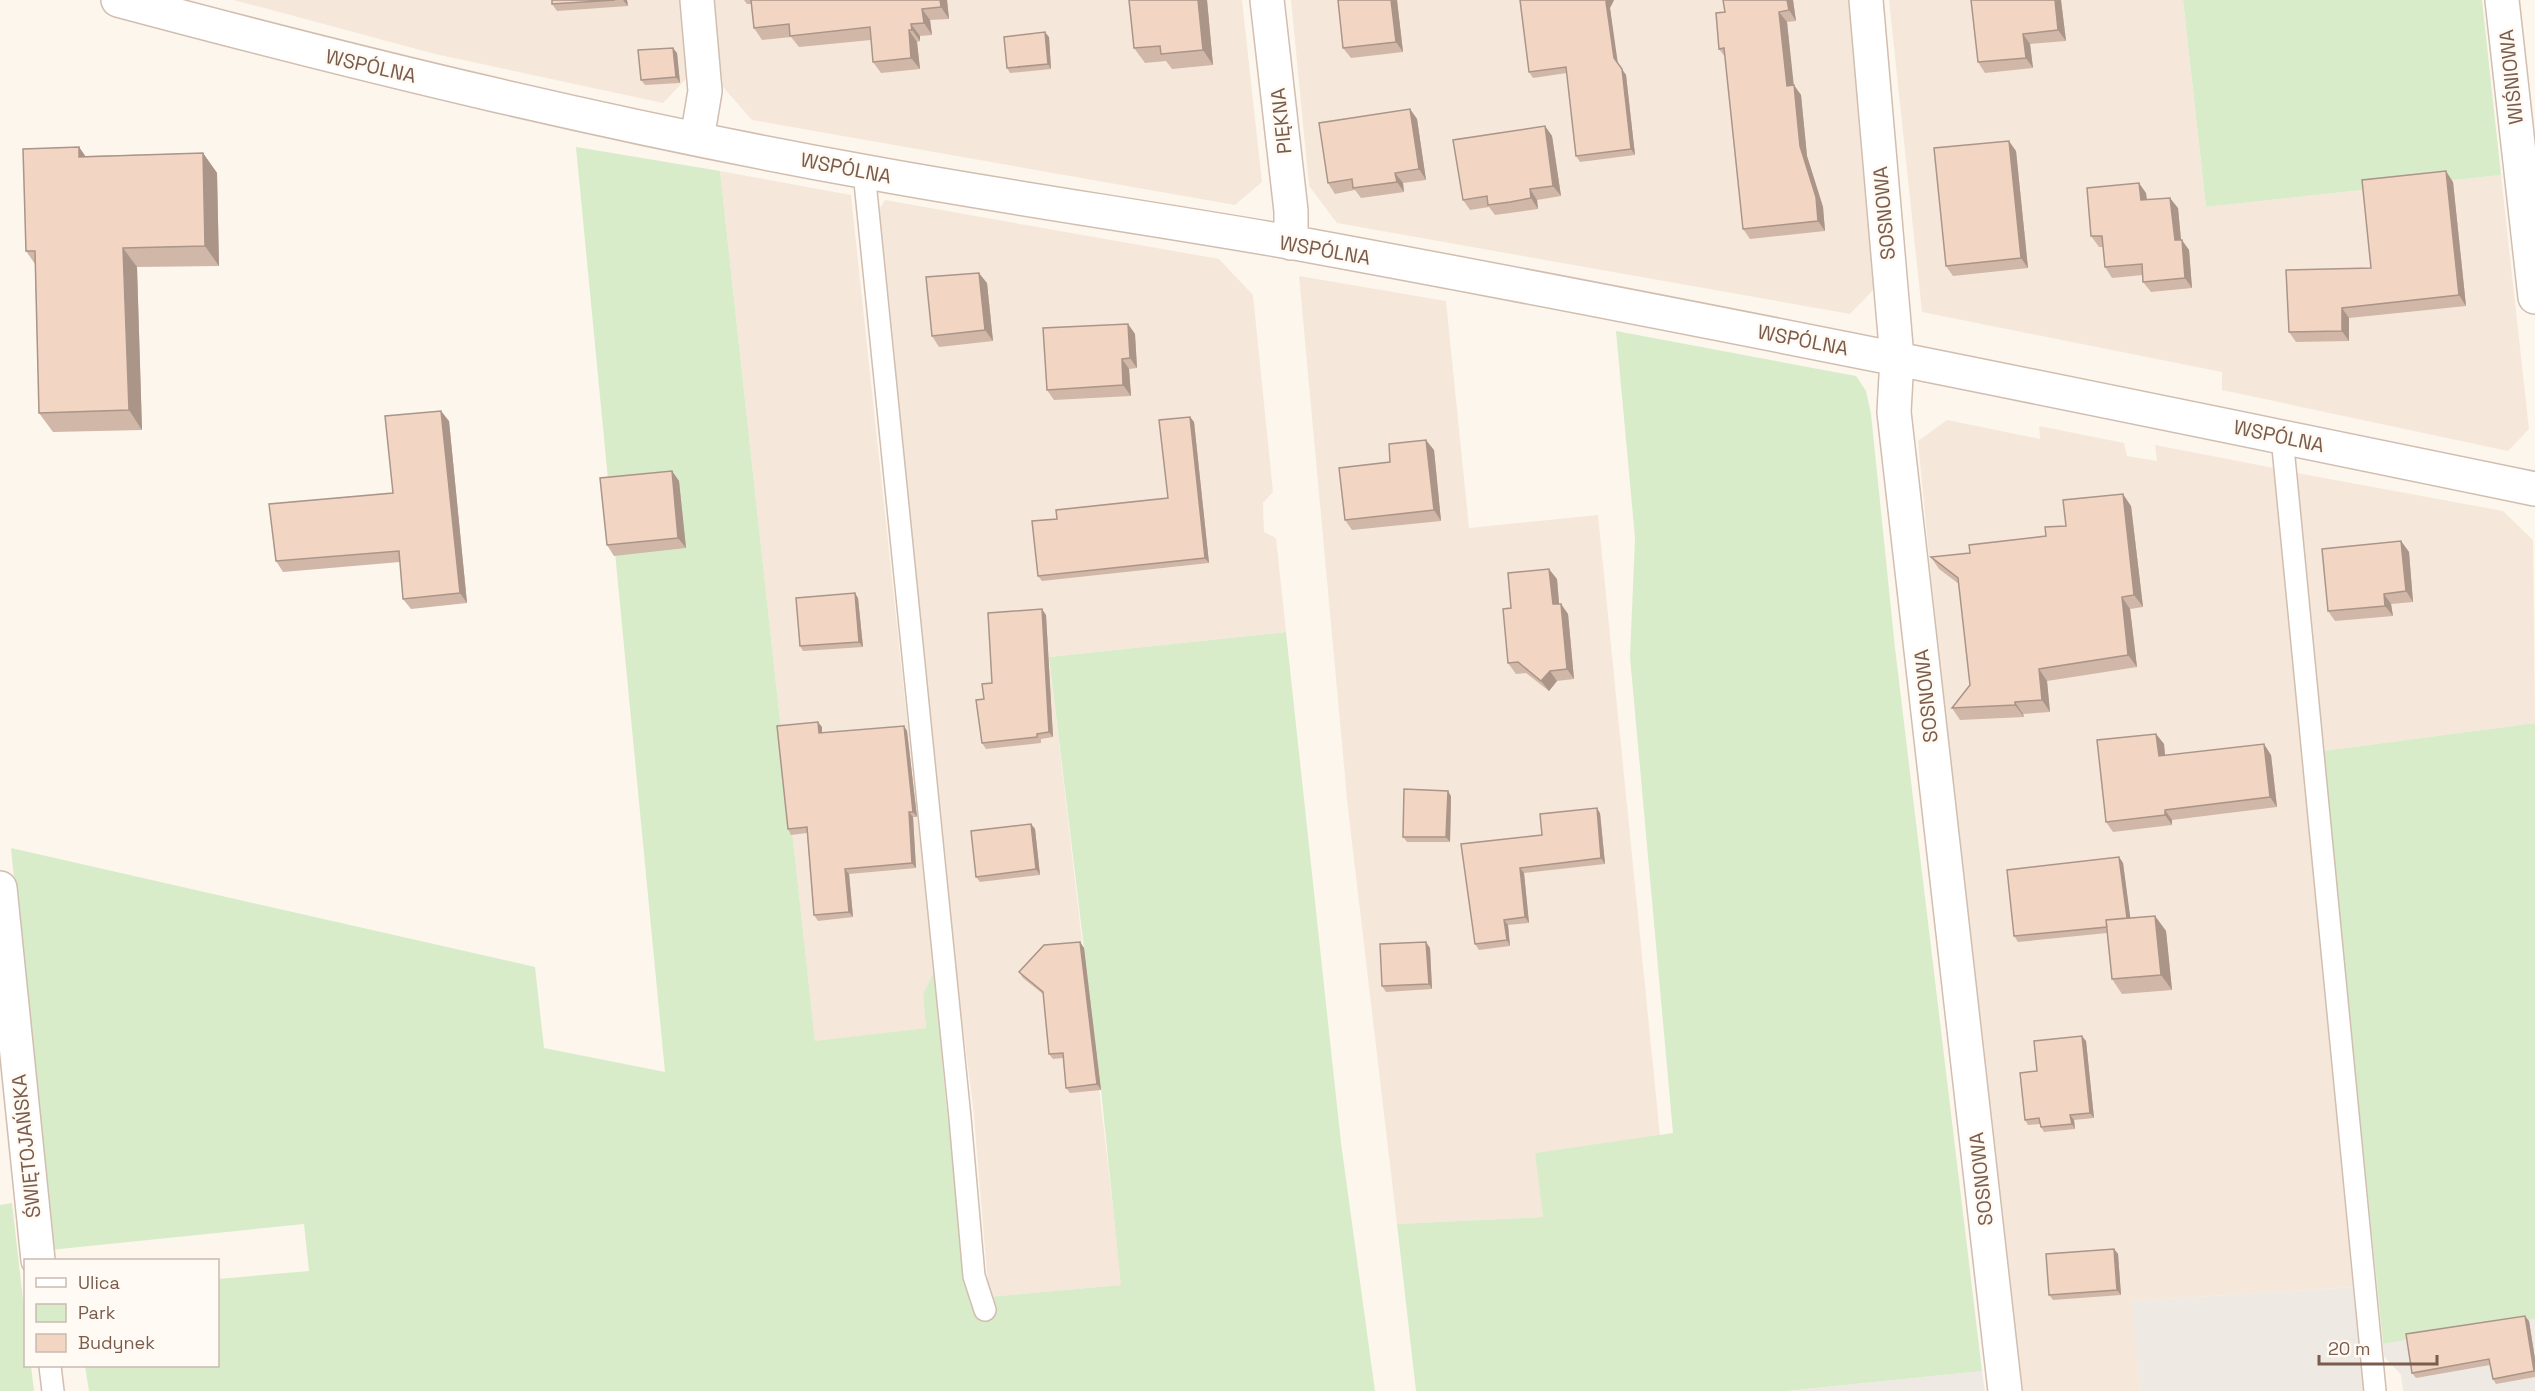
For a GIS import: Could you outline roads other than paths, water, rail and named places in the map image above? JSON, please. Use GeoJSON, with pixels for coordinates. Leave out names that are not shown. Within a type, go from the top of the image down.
{"type":"FeatureCollection","features":[{"type":"Feature","properties":{"kind":"street","name":"WSPÓLNA"},"geometry":{"type":"LineString","coordinates":[[118,0],[327,56],[697,139],[864,172],[1291,243],[1897,358],[2535,489]]}},
{"type":"Feature","properties":{"kind":"street"},"geometry":{"type":"LineString","coordinates":[[697,0],[705,91],[697,139]]}},
{"type":"Feature","properties":{"kind":"street","name":"PIĘKNA"},"geometry":{"type":"LineString","coordinates":[[1267,0],[1291,211],[1291,243]]}},
{"type":"Feature","properties":{"kind":"street","name":"SOSNOWA"},"geometry":{"type":"LineString","coordinates":[[1866,0],[1897,358],[1894,412],[2005,1391]]}},
{"type":"Feature","properties":{"kind":"street","name":"WIŚNIOWA"},"geometry":{"type":"LineString","coordinates":[[2502,0],[2535,297]]}},
{"type":"Feature","properties":{"kind":"street","name":"ŚWIĘTOJAŃSKA"},"geometry":{"type":"LineString","coordinates":[[0,888],[38,1259]]}},
{"type":"Feature","properties":{"kind":"lane"},"geometry":{"type":"LineString","coordinates":[[864,172],[974,1276],[984,1310]]}},
{"type":"Feature","properties":{"kind":"lane"},"geometry":{"type":"LineString","coordinates":[[2282,437],[2375,1391]]}},
{"type":"Feature","properties":{"kind":"lane"},"geometry":{"type":"LineString","coordinates":[[50,1367],[53,1391]]}}]}
